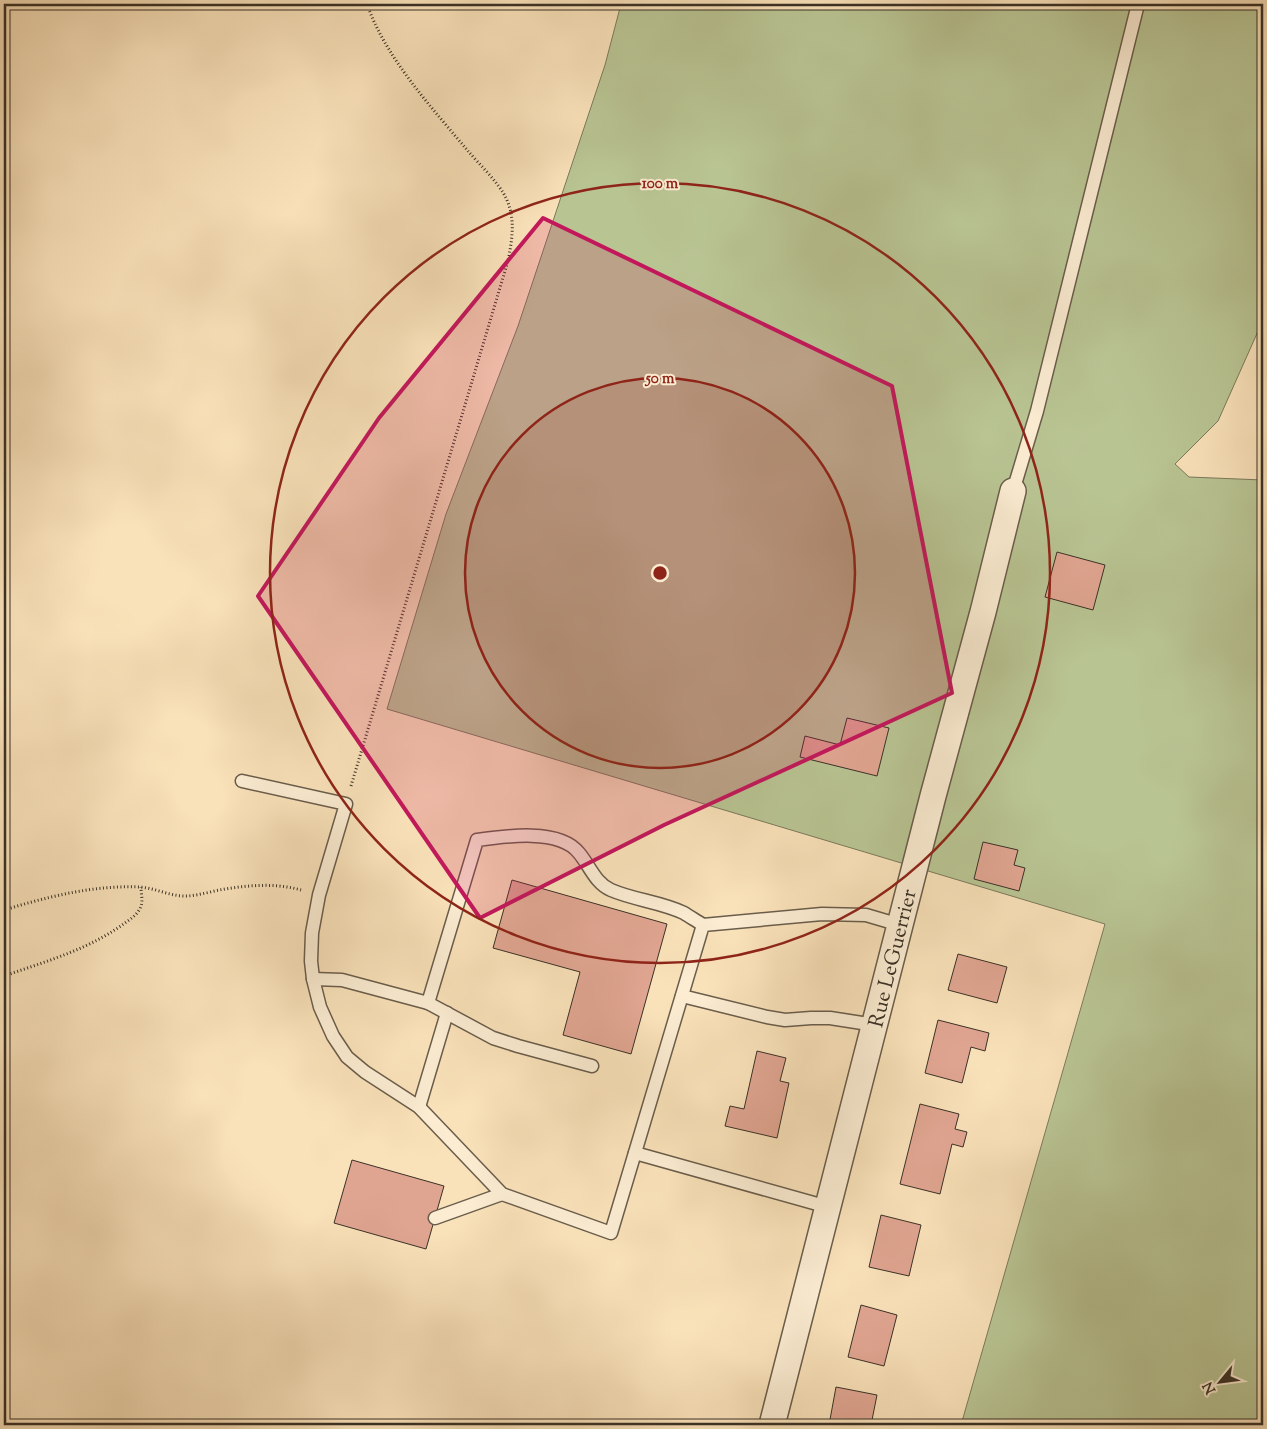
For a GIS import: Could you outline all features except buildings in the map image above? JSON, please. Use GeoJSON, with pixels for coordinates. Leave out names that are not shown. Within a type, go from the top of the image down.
{"type":"FeatureCollection","features":[{"type":"Feature","properties":{"kind":"street","name":"Rue LeGuerrier"},"geometry":{"type":"LineString","coordinates":[[772,1425],[1013,491]]}},
{"type":"Feature","properties":{"kind":"lane"},"geometry":{"type":"LineString","coordinates":[[1013,491],[1037,411],[1138,4]]}},
{"type":"Feature","properties":{"kind":"lane"},"geometry":{"type":"LineString","coordinates":[[242,781],[346,804],[319,895],[312,933],[311,961],[313,980],[320,1007],[333,1036],[347,1057],[365,1072],[419,1107],[502,1194],[611,1233],[703,925]]}},
{"type":"Feature","properties":{"kind":"lane"},"geometry":{"type":"LineString","coordinates":[[428,1003],[477,840],[509,836],[560,840],[579,852],[598,881],[610,889],[683,913],[703,925],[822,914],[866,915],[900,924]]}},
{"type":"Feature","properties":{"kind":"lane"},"geometry":{"type":"LineString","coordinates":[[313,980],[342,980],[428,1003],[493,1038],[592,1066]]}},
{"type":"Feature","properties":{"kind":"lane"},"geometry":{"type":"LineString","coordinates":[[682,996],[785,1020],[830,1018],[875,1025]]}},
{"type":"Feature","properties":{"kind":"lane"},"geometry":{"type":"LineString","coordinates":[[419,1107],[447,1013]]}},
{"type":"Feature","properties":{"kind":"lane"},"geometry":{"type":"LineString","coordinates":[[635,1153],[828,1206]]}},
{"type":"Feature","properties":{"kind":"lane"},"geometry":{"type":"LineString","coordinates":[[434,1218],[502,1194]]}},
{"type":"Feature","properties":{"kind":"path"},"geometry":{"type":"LineString","coordinates":[[346,804],[508,261],[512,235],[512,216],[506,198],[429,106],[403,70],[383,40],[367,4]]}},
{"type":"Feature","properties":{"kind":"path"},"geometry":{"type":"LineString","coordinates":[[4,910],[52,896],[105,888],[140,887],[176,896],[190,896],[226,889],[263,885],[291,887],[319,895]]}},
{"type":"Feature","properties":{"kind":"path"},"geometry":{"type":"LineString","coordinates":[[4,976],[88,946],[109,934],[131,919],[138,911],[142,900],[140,887]]}},
{"type":"Feature","properties":{"kind":"highlighted area"},"geometry":{"type":"Polygon","coordinates":[[[543,218],[892,386],[952,693],[664,825],[480,918],[258,596],[379,418],[543,218]]]}},
{"type":"Feature","properties":{"kind":"green space"},"geometry":{"type":"Polygon","coordinates":[[[621,4],[1263,4],[1263,320],[1218,421],[1175,464],[1189,477],[1263,480],[1263,1425],[961,1425],[1105,924],[387,709],[446,514],[518,326],[605,65],[621,4]]]}}]}
